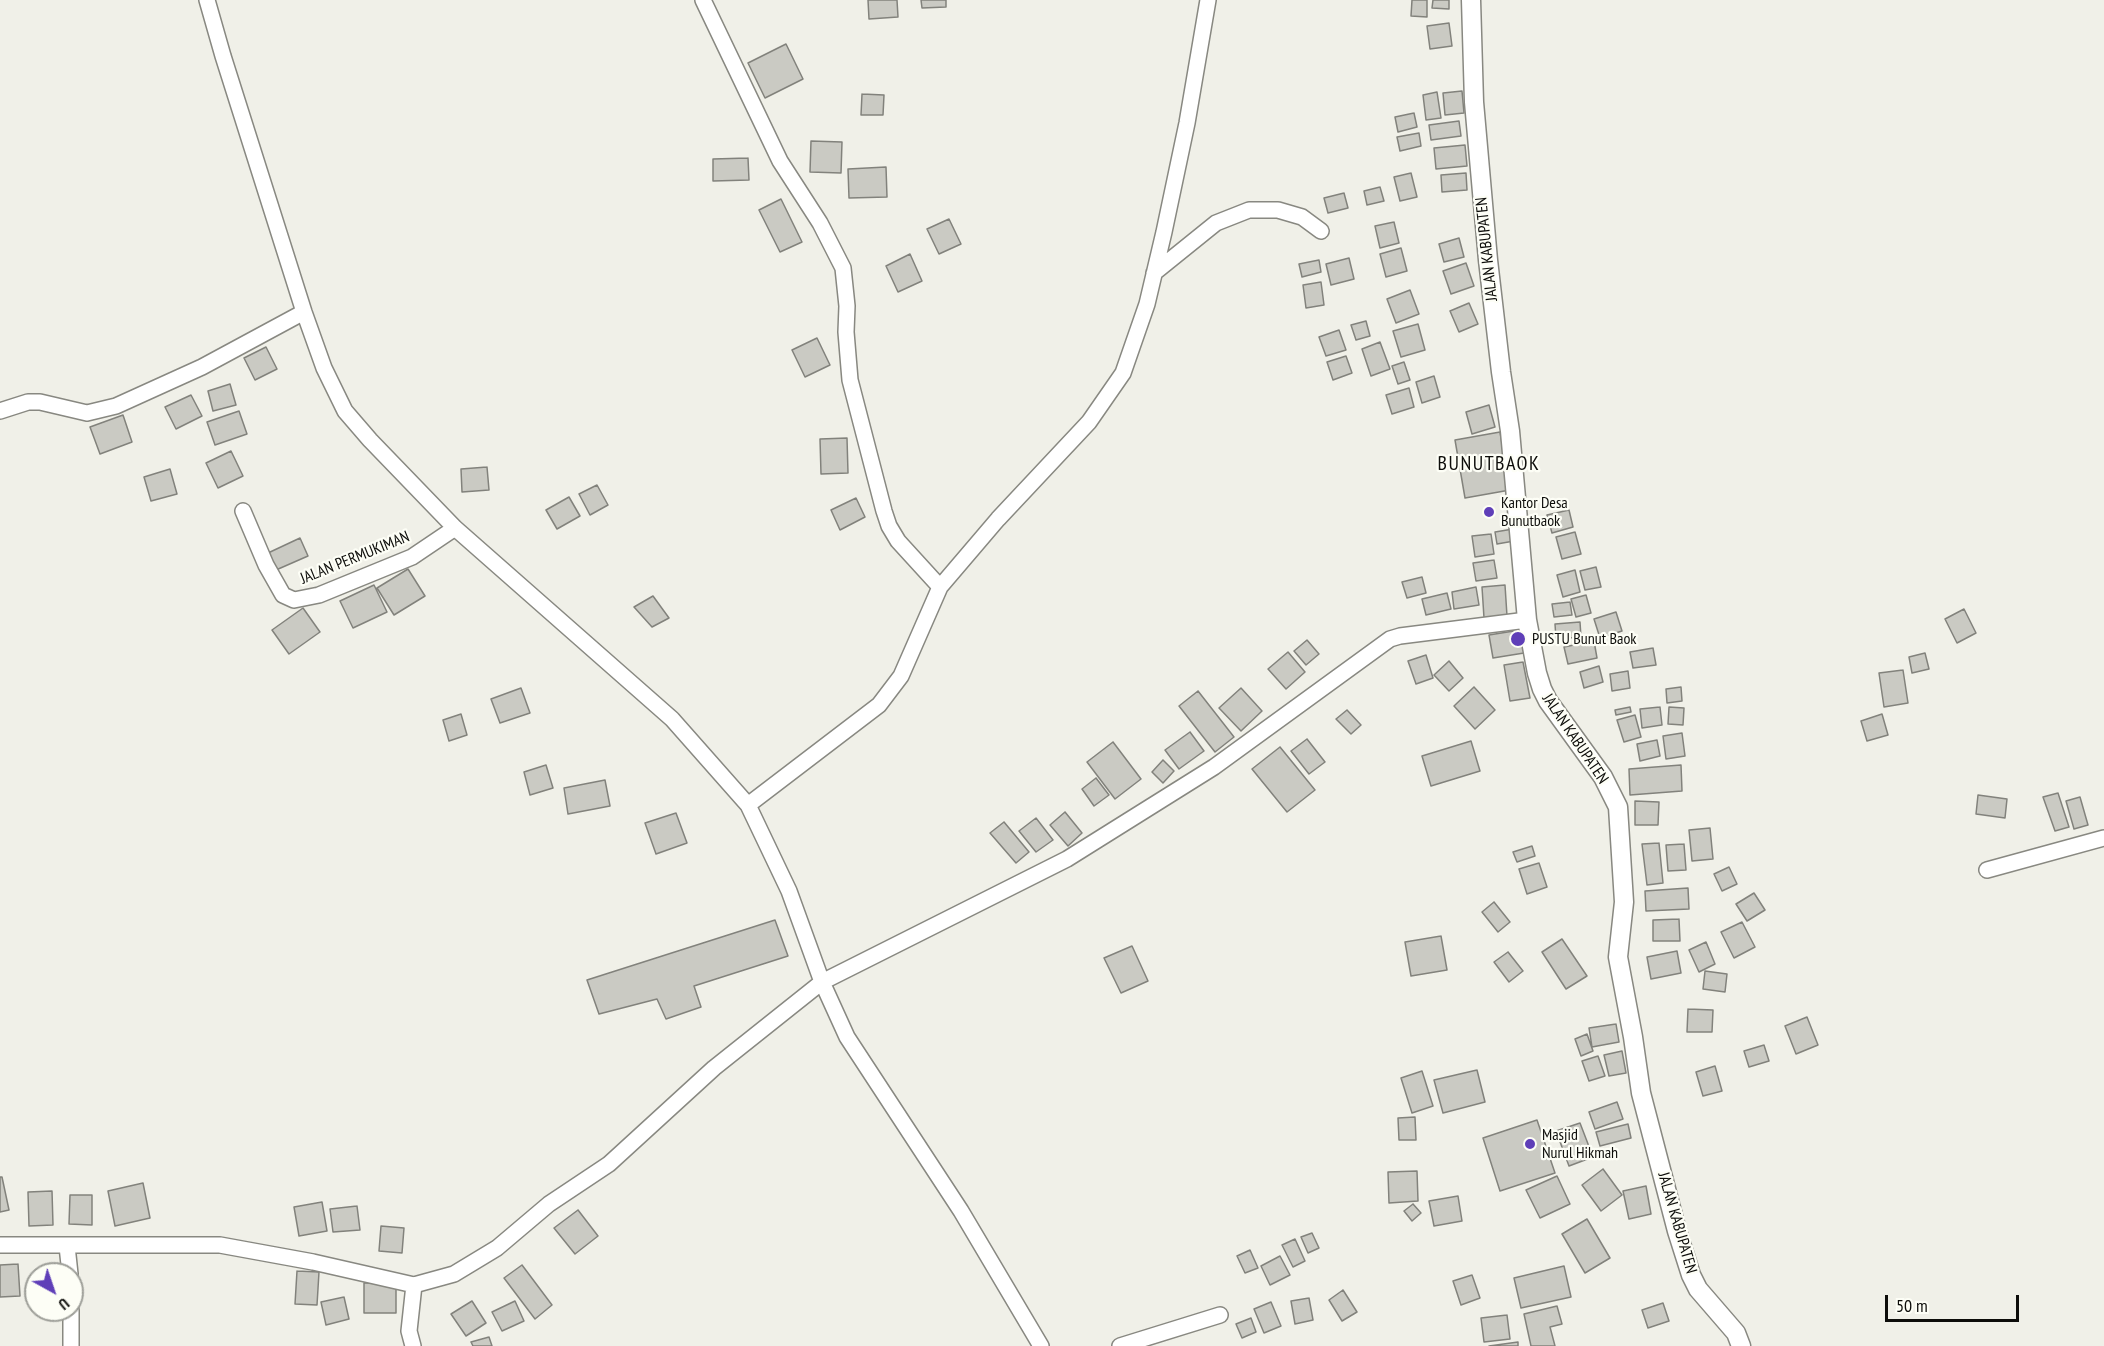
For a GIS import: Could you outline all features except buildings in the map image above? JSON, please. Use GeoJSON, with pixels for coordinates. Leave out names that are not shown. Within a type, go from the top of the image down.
{"type":"FeatureCollection","features":[{"type":"Feature","properties":{"kind":"street"},"geometry":{"type":"LineString","coordinates":[[207,0],[304,312],[324,368],[345,411],[455,528],[672,719],[748,806],[789,891],[822,982],[847,1037],[955,1201],[1041,1346]]}},
{"type":"Feature","properties":{"kind":"street"},"geometry":{"type":"LineString","coordinates":[[703,0],[780,161],[820,223],[843,268],[848,306],[846,332],[850,380],[884,511],[889,526],[898,541],[940,587]]}},
{"type":"Feature","properties":{"kind":"street"},"geometry":{"type":"LineString","coordinates":[[748,806],[879,705],[901,676],[940,587],[998,519],[1089,422],[1123,373],[1147,304],[1187,123],[1208,0]]}},
{"type":"Feature","properties":{"kind":"street","name":"JALAN KABUPATEN"},"geometry":{"type":"LineString","coordinates":[[1471,0],[1474,102],[1488,260],[1510,431],[1527,620],[1542,689],[1548,701],[1603,777],[1618,807],[1624,902],[1618,957],[1641,1093],[1677,1231],[1691,1275],[1698,1289],[1736,1333],[1741,1346]]}},
{"type":"Feature","properties":{"kind":"street"},"geometry":{"type":"LineString","coordinates":[[1154,273],[1216,223],[1249,210],[1286,212],[1302,217],[1321,231]]}},
{"type":"Feature","properties":{"kind":"street"},"geometry":{"type":"LineString","coordinates":[[0,411],[28,402],[40,402],[87,413],[116,406],[202,367],[304,312]]}},
{"type":"Feature","properties":{"kind":"street","name":"JALAN PERMUKIMAN"},"geometry":{"type":"LineString","coordinates":[[243,511],[266,566],[284,595],[294,600],[319,594],[412,557],[455,528]]}},
{"type":"Feature","properties":{"kind":"street"},"geometry":{"type":"LineString","coordinates":[[0,1245],[220,1245],[313,1262],[414,1285],[454,1274],[496,1248],[549,1204],[609,1164],[714,1068],[822,982],[1067,859],[1214,767],[1390,639],[1527,620]]}},
{"type":"Feature","properties":{"kind":"street"},"geometry":{"type":"LineString","coordinates":[[1987,870],[2104,838]]}},
{"type":"Feature","properties":{"kind":"street"},"geometry":{"type":"LineString","coordinates":[[67,1246],[69,1262]]}},
{"type":"Feature","properties":{"kind":"street"},"geometry":{"type":"LineString","coordinates":[[412,1346],[409,1331],[414,1285]]}},
{"type":"Feature","properties":{"kind":"street"},"geometry":{"type":"LineString","coordinates":[[1120,1346],[1220,1315]]}},
{"type":"Feature","properties":{"kind":"street"},"geometry":{"type":"LineString","coordinates":[[71,1322],[71,1346]]}},
{"type":"Feature","properties":{"kind":"place","name":"Kantor Desa Bunutbaok"},"geometry":{"type":"Point","coordinates":[1489,512]}},
{"type":"Feature","properties":{"kind":"place","name":"PUSTU Bunut Baok"},"geometry":{"type":"Point","coordinates":[1518,639]}},
{"type":"Feature","properties":{"kind":"place","name":"Masjid Nurul Hikmah"},"geometry":{"type":"Point","coordinates":[1530,1144]}},
{"type":"Feature","properties":{"kind":"district","name":"BUNUTBAOK"},"geometry":{"type":"Point","coordinates":[1489,464]}}]}
